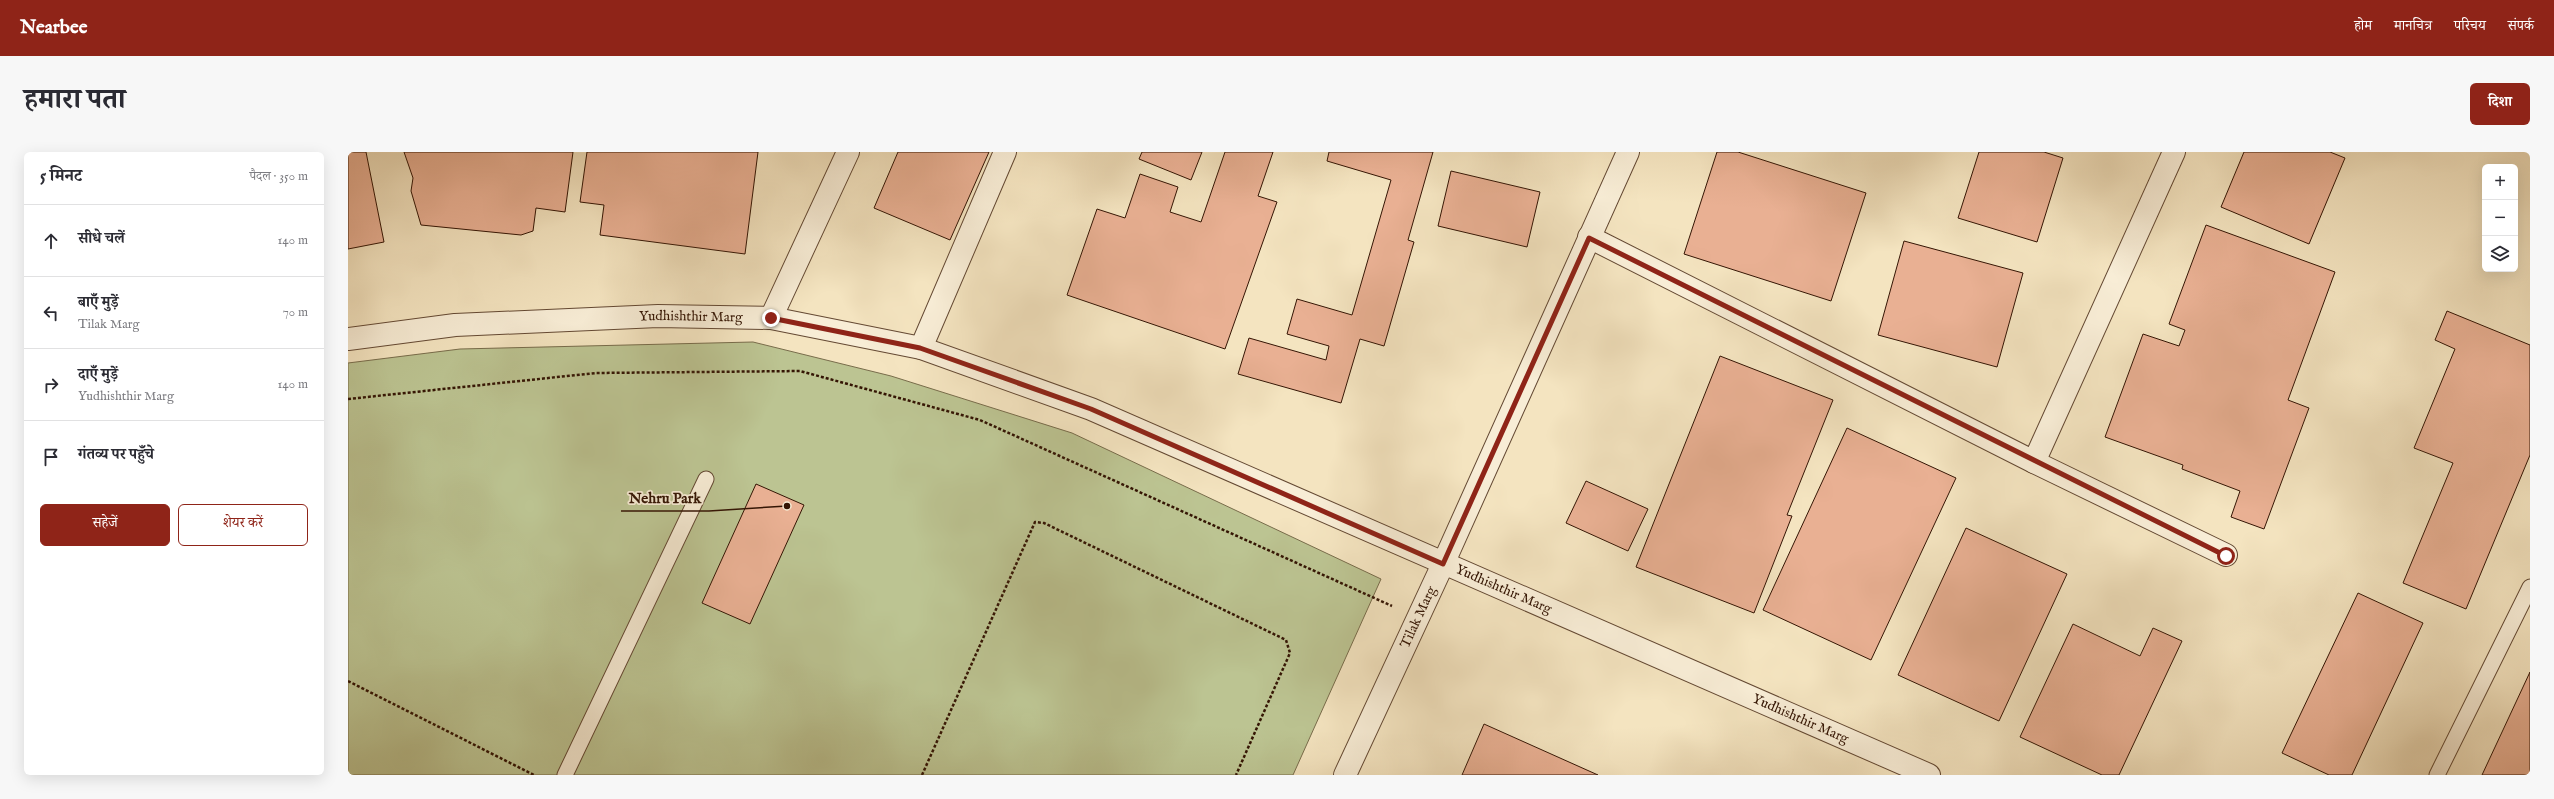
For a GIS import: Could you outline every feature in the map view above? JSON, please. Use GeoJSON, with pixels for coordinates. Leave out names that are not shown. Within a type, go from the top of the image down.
{"type":"FeatureCollection","features":[{"type":"Feature","properties":{"kind":"street"},"geometry":{"type":"LineString","coordinates":[[771,318],[848,152]]}},
{"type":"Feature","properties":{"kind":"street"},"geometry":{"type":"LineString","coordinates":[[920,348],[1004,152]]}},
{"type":"Feature","properties":{"kind":"street","name":"Tilak Marg"},"geometry":{"type":"LineString","coordinates":[[1345,775],[1443,564],[1628,152]]}},
{"type":"Feature","properties":{"kind":"street"},"geometry":{"type":"LineString","coordinates":[[2034,462],[2174,152]]}},
{"type":"Feature","properties":{"kind":"street"},"geometry":{"type":"LineString","coordinates":[[1589,238],[2034,462],[2226,556]]}},
{"type":"Feature","properties":{"kind":"street","name":"Yudhishthir Marg"},"geometry":{"type":"LineString","coordinates":[[348,339],[455,325],[658,316],[771,318],[920,348],[1091,409],[1928,775]]}},
{"type":"Feature","properties":{"kind":"lane"},"geometry":{"type":"LineString","coordinates":[[565,775],[706,479]]}},
{"type":"Feature","properties":{"kind":"lane"},"geometry":{"type":"LineString","coordinates":[[2437,775],[2530,587]]}},
{"type":"Feature","properties":{"kind":"path"},"geometry":{"type":"LineString","coordinates":[[348,400],[596,373],[800,371],[980,420],[1418,618]]}},
{"type":"Feature","properties":{"kind":"path"},"geometry":{"type":"LineString","coordinates":[[922,775],[1035,522],[1044,523],[1286,640],[1290,653],[1236,775]]}},
{"type":"Feature","properties":{"kind":"path"},"geometry":{"type":"LineString","coordinates":[[348,681],[534,775]]}},
{"type":"Feature","properties":{"kind":"green space"},"geometry":{"type":"Polygon","coordinates":[[[753,342],[891,376],[1072,433],[1381,579],[1293,775],[348,775],[348,363],[460,349],[753,342]]]}},
{"type":"Feature","properties":{"kind":"building"},"geometry":{"type":"Polygon","coordinates":[[[348,152],[366,152],[384,242],[348,249],[348,152]]]}},
{"type":"Feature","properties":{"kind":"building"},"geometry":{"type":"Polygon","coordinates":[[[404,152],[573,152],[565,212],[536,208],[533,231],[521,235],[421,225],[411,191],[413,178],[404,152]]]}},
{"type":"Feature","properties":{"kind":"building"},"geometry":{"type":"Polygon","coordinates":[[[587,152],[758,152],[745,254],[600,235],[604,205],[580,202],[587,152]]]}},
{"type":"Feature","properties":{"kind":"building"},"geometry":{"type":"Polygon","coordinates":[[[898,152],[989,152],[950,240],[874,208],[898,152]]]}},
{"type":"Feature","properties":{"kind":"building"},"geometry":{"type":"Polygon","coordinates":[[[1142,152],[1202,152],[1191,180],[1139,159],[1142,152]]]}},
{"type":"Feature","properties":{"kind":"building"},"geometry":{"type":"Polygon","coordinates":[[[1225,152],[1273,152],[1258,196],[1277,202],[1225,349],[1067,295],[1097,209],[1125,218],[1140,174],[1178,187],[1170,212],[1201,222],[1225,152]]]}},
{"type":"Feature","properties":{"kind":"building"},"geometry":{"type":"Polygon","coordinates":[[[1329,152],[1433,152],[1408,240],[1414,242],[1384,346],[1360,339],[1341,403],[1238,374],[1249,338],[1326,360],[1329,346],[1287,334],[1297,299],[1352,315],[1391,180],[1327,161],[1329,152]]]}},
{"type":"Feature","properties":{"kind":"building"},"geometry":{"type":"Polygon","coordinates":[[[1717,152],[1738,152],[1866,193],[1831,301],[1684,254],[1717,152]]]}},
{"type":"Feature","properties":{"kind":"building"},"geometry":{"type":"Polygon","coordinates":[[[1979,152],[2044,152],[2063,158],[2037,242],[1958,218],[1979,152]]]}},
{"type":"Feature","properties":{"kind":"building"},"geometry":{"type":"Polygon","coordinates":[[[2244,152],[2330,152],[2345,158],[2309,244],[2221,207],[2244,152]]]}},
{"type":"Feature","properties":{"kind":"building"},"geometry":{"type":"Polygon","coordinates":[[[1451,171],[1540,192],[1527,247],[1438,226],[1451,171]]]}},
{"type":"Feature","properties":{"kind":"building"},"geometry":{"type":"Polygon","coordinates":[[[2206,225],[2335,272],[2288,400],[2309,408],[2264,529],[2231,517],[2240,491],[2182,469],[2183,465],[2105,437],[2143,334],[2179,346],[2185,330],[2169,324],[2206,225]]]}},
{"type":"Feature","properties":{"kind":"building"},"geometry":{"type":"Polygon","coordinates":[[[1904,241],[2023,273],[1997,367],[1878,335],[1904,241]]]}},
{"type":"Feature","properties":{"kind":"building"},"geometry":{"type":"Polygon","coordinates":[[[2447,311],[2530,345],[2530,455],[2466,609],[2403,583],[2453,463],[2414,448],[2455,349],[2435,340],[2447,311]]]}},
{"type":"Feature","properties":{"kind":"building"},"geometry":{"type":"Polygon","coordinates":[[[1720,356],[1833,400],[1787,515],[1792,516],[1754,613],[1636,567],[1720,356]]]}},
{"type":"Feature","properties":{"kind":"building"},"geometry":{"type":"Polygon","coordinates":[[[1847,428],[1956,478],[1871,660],[1763,610],[1847,428]]]}},
{"type":"Feature","properties":{"kind":"building"},"geometry":{"type":"Polygon","coordinates":[[[1586,481],[1648,509],[1628,551],[1566,523],[1586,481]]]}},
{"type":"Feature","properties":{"kind":"building"},"geometry":{"type":"Polygon","coordinates":[[[756,484],[804,505],[750,624],[702,603],[756,484]]]}},
{"type":"Feature","properties":{"kind":"building"},"geometry":{"type":"Polygon","coordinates":[[[1966,528],[2067,574],[1999,721],[1898,675],[1966,528]]]}},
{"type":"Feature","properties":{"kind":"building"},"geometry":{"type":"Polygon","coordinates":[[[2358,593],[2423,623],[2352,775],[2329,775],[2282,753],[2358,593]]]}},
{"type":"Feature","properties":{"kind":"building"},"geometry":{"type":"Polygon","coordinates":[[[2073,624],[2140,656],[2153,628],[2182,641],[2119,775],[2102,775],[2020,737],[2073,624]]]}},
{"type":"Feature","properties":{"kind":"building"},"geometry":{"type":"Polygon","coordinates":[[[2530,672],[2530,775],[2482,775],[2530,672]]]}},
{"type":"Feature","properties":{"kind":"building"},"geometry":{"type":"Polygon","coordinates":[[[1484,724],[1598,775],[1462,775],[1484,724]]]}},
{"type":"Feature","properties":{"kind":"place","name":"Nehru Park"},"geometry":{"type":"Point","coordinates":[787,506]}},
{"type":"Feature","properties":{"kind":"route"},"geometry":{"type":"LineString","coordinates":[[771,318],[920,348],[1091,409],[1443,564],[1589,238],[2034,462],[2226,556]]}}]}
